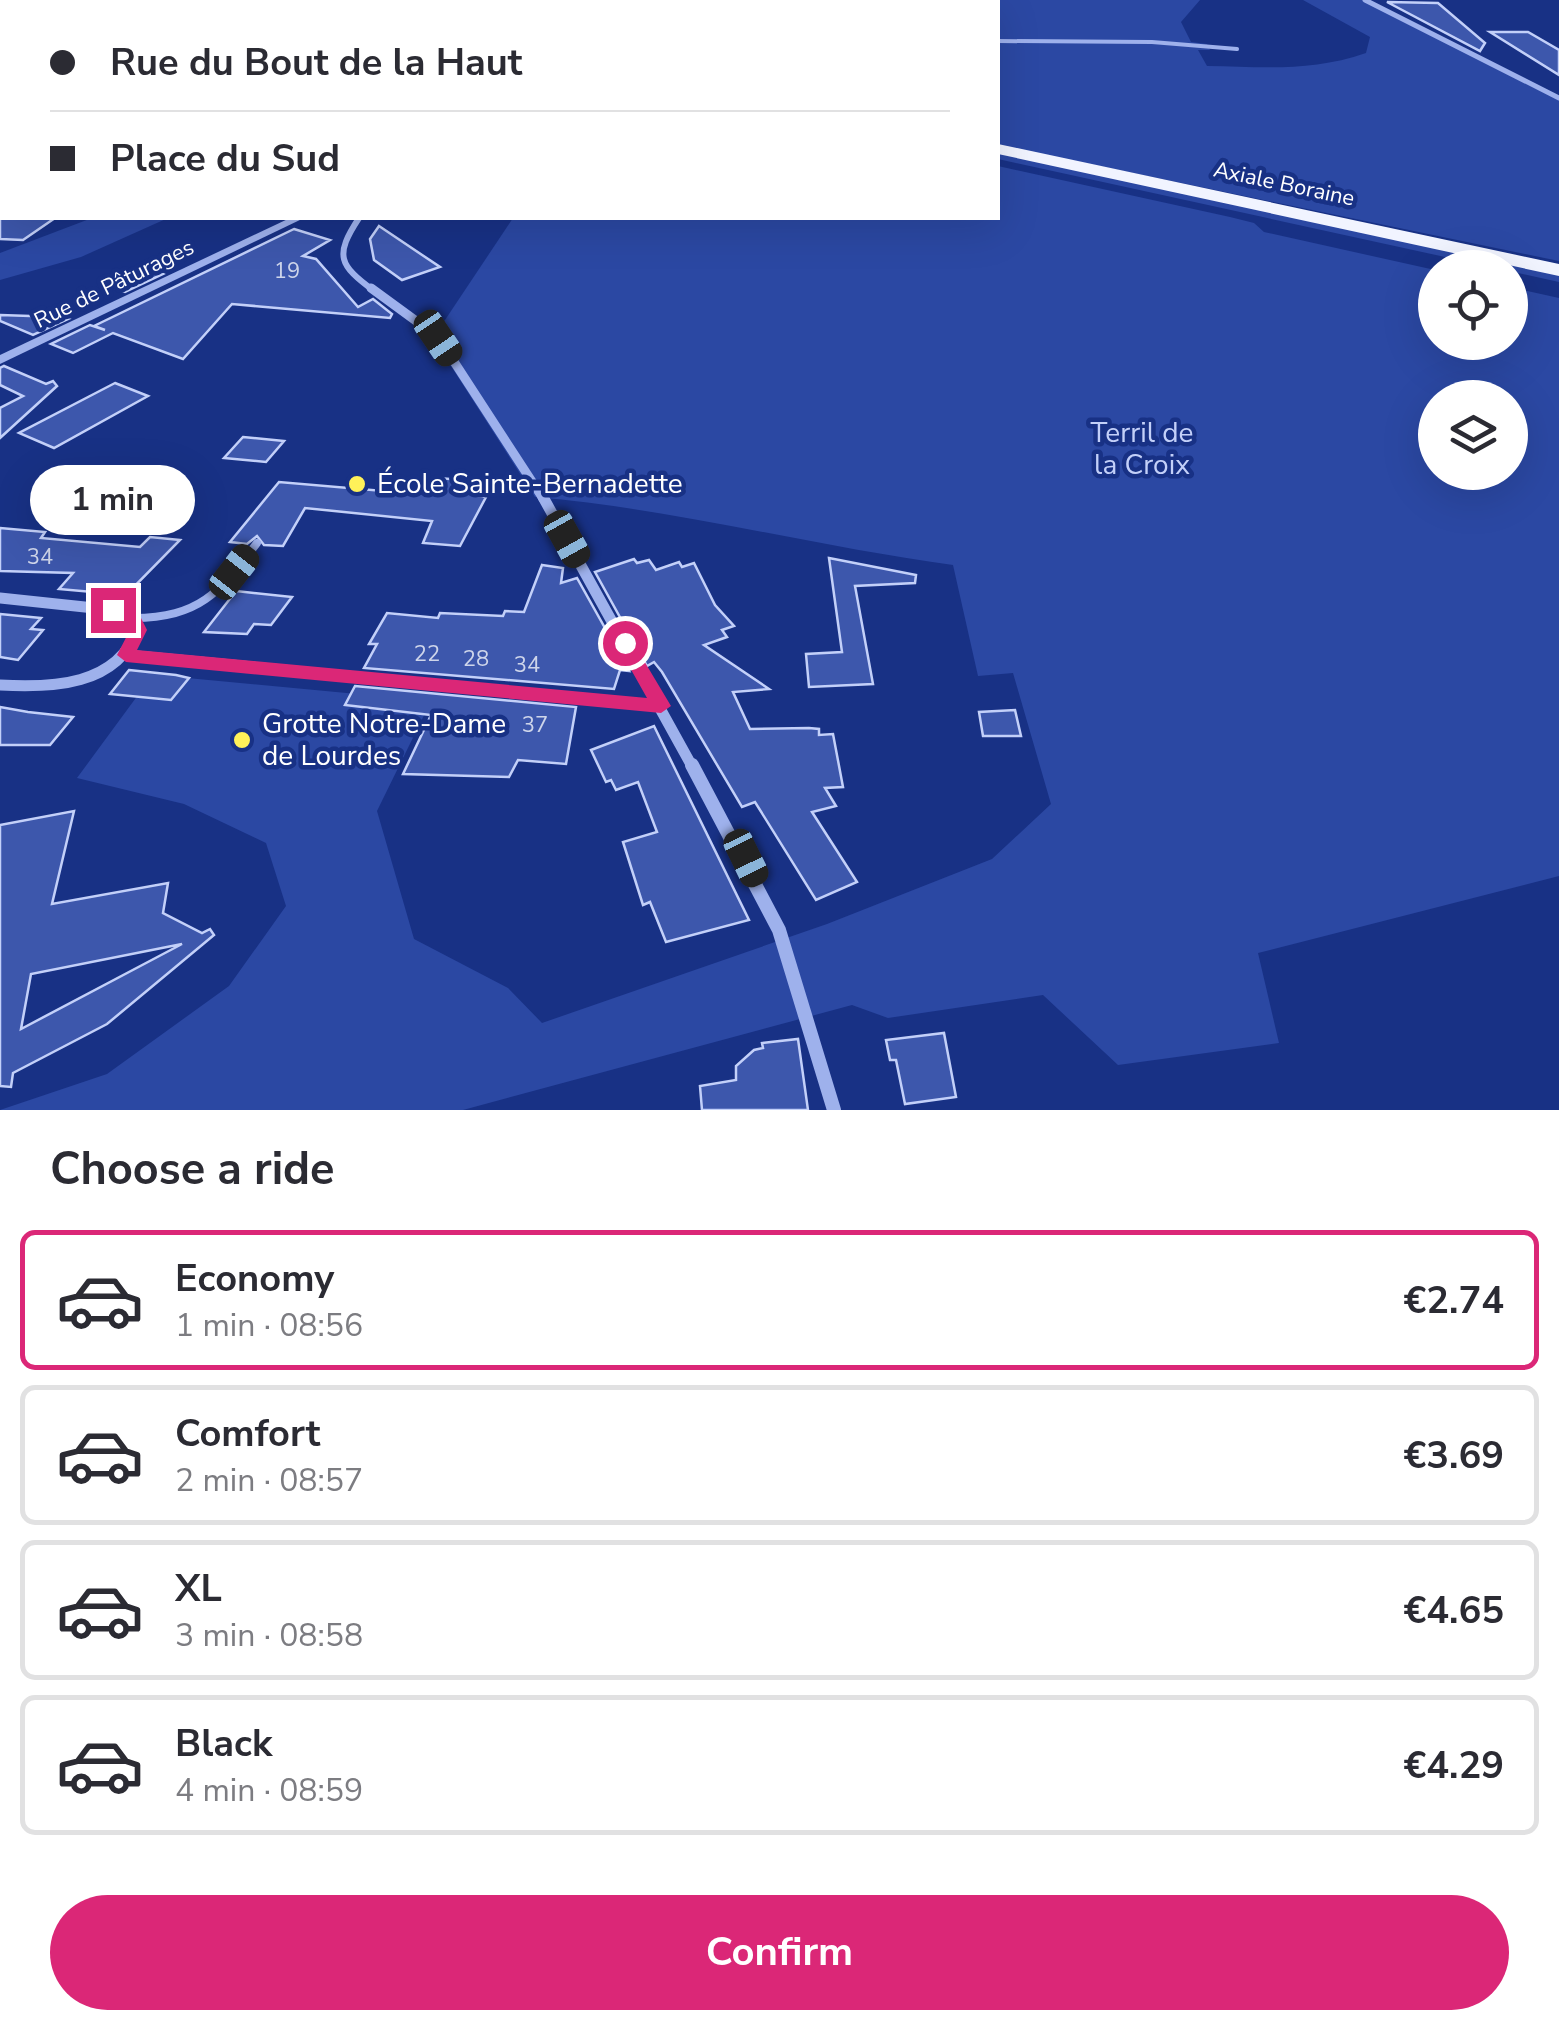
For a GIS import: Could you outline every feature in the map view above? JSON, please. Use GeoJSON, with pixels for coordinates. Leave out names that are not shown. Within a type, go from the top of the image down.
{"type":"FeatureCollection","features":[{"type":"Feature","properties":{"kind":"highway","name":"Axiale Boraine"},"geometry":{"type":"LineString","coordinates":[[1000,150],[1559,270]]}},
{"type":"Feature","properties":{"kind":"highway","name":"Axiale Boraine"},"geometry":{"type":"LineString","coordinates":[[1000,162],[1418,255]]}},
{"type":"Feature","properties":{"kind":"highway"},"geometry":{"type":"LineString","coordinates":[[1528,279],[1559,286]]}},
{"type":"Feature","properties":{"kind":"street"},"geometry":{"type":"LineString","coordinates":[[1365,0],[1559,98]]}},
{"type":"Feature","properties":{"kind":"street","name":"Rue de Pâturages"},"geometry":{"type":"LineString","coordinates":[[0,360],[294,220]]}},
{"type":"Feature","properties":{"kind":"street"},"geometry":{"type":"LineString","coordinates":[[358,220],[341,244],[341,258],[348,272],[438,338],[540,490],[732,832],[779,930],[834,1110]]}},
{"type":"Feature","properties":{"kind":"street"},"geometry":{"type":"LineString","coordinates":[[0,598],[113,610],[133,618],[138,630],[126,655],[96,675],[71,682],[0,685]]}},
{"type":"Feature","properties":{"kind":"street"},"geometry":{"type":"LineString","coordinates":[[126,655],[661,706]]}},
{"type":"Feature","properties":{"kind":"lane"},"geometry":{"type":"LineString","coordinates":[[1000,42],[1152,42],[1237,48]]}},
{"type":"Feature","properties":{"kind":"lane"},"geometry":{"type":"LineString","coordinates":[[133,618],[170,618],[200,610],[257,544]]}},
{"type":"Feature","properties":{"kind":"green space"},"geometry":{"type":"Polygon","coordinates":[[[1000,0],[1200,0],[1181,22],[1191,42],[1207,44],[1210,50],[1198,50],[1207,66],[1268,67],[1307,66],[1366,53],[1370,37],[1303,0],[1365,0],[1559,98],[1559,261],[1528,255],[1528,250],[1506,250],[1000,145],[1000,0]]]}},
{"type":"Feature","properties":{"kind":"green space"},"geometry":{"type":"Polygon","coordinates":[[[1000,153],[1448,250],[1418,251],[1000,159],[1000,153]]]}},
{"type":"Feature","properties":{"kind":"green space","name":"Terril de la Croix"},"geometry":{"type":"Polygon","coordinates":[[[1000,166],[1230,217],[1254,223],[1264,232],[1418,266],[1418,360],[1528,360],[1528,291],[1559,298],[1559,876],[1258,953],[1279,1043],[1118,1065],[1043,995],[888,1018],[852,1005],[463,1110],[0,1110],[107,1074],[229,986],[286,906],[266,843],[184,804],[77,778],[138,695],[166,676],[431,701],[377,811],[414,939],[508,988],[542,1023],[827,924],[992,859],[1051,804],[1013,673],[978,676],[953,565],[640,510],[535,497],[433,338],[512,220],[1000,220],[1000,166]]]}},
{"type":"Feature","properties":{"kind":"green space"},"geometry":{"type":"Polygon","coordinates":[[[87,220],[164,220],[81,257],[0,280],[0,253],[87,220]]]}},
{"type":"Feature","properties":{"kind":"green space"},"geometry":{"type":"Polygon","coordinates":[[[1528,267],[1559,274],[1559,282],[1528,275],[1528,267]]]}},
{"type":"Feature","properties":{"kind":"building"},"geometry":{"type":"Polygon","coordinates":[[[1387,2],[1438,3],[1485,43],[1480,51],[1387,2]]]}},
{"type":"Feature","properties":{"kind":"building"},"geometry":{"type":"Polygon","coordinates":[[[1490,32],[1528,32],[1559,50],[1559,75],[1490,32]]]}},
{"type":"Feature","properties":{"kind":"building"},"geometry":{"type":"Polygon","coordinates":[[[0,220],[52,220],[23,240],[0,239],[0,220]]]}},
{"type":"Feature","properties":{"kind":"building"},"geometry":{"type":"Polygon","coordinates":[[[379,226],[440,267],[402,280],[374,260],[370,239],[379,226]]]}},
{"type":"Feature","properties":{"kind":"building"},"geometry":{"type":"Polygon","coordinates":[[[294,229],[330,240],[303,256],[316,259],[358,307],[373,299],[392,314],[390,318],[232,304],[183,359],[113,333],[73,353],[51,344],[90,325],[105,330],[94,326],[294,229]]]}},
{"type":"Feature","properties":{"kind":"building"},"geometry":{"type":"Polygon","coordinates":[[[148,269],[163,274],[125,292],[105,285],[148,269]]]}},
{"type":"Feature","properties":{"kind":"building"},"geometry":{"type":"Polygon","coordinates":[[[0,315],[68,319],[33,335],[0,321],[0,315]]]}},
{"type":"Feature","properties":{"kind":"building"},"geometry":{"type":"Polygon","coordinates":[[[4,366],[46,384],[53,381],[57,386],[0,438],[0,408],[23,396],[0,385],[0,368],[4,366]]]}},
{"type":"Feature","properties":{"kind":"building"},"geometry":{"type":"Polygon","coordinates":[[[115,383],[148,396],[54,448],[19,433],[115,383]]]}},
{"type":"Feature","properties":{"kind":"building"},"geometry":{"type":"Polygon","coordinates":[[[243,437],[284,441],[266,462],[224,458],[243,437]]]}},
{"type":"Feature","properties":{"kind":"building"},"geometry":{"type":"Polygon","coordinates":[[[438,478],[487,482],[479,496],[486,497],[460,546],[423,543],[432,521],[305,508],[283,546],[264,545],[257,536],[247,544],[230,542],[279,482],[418,494],[425,482],[438,478]]]}},
{"type":"Feature","properties":{"kind":"building"},"geometry":{"type":"Polygon","coordinates":[[[0,528],[45,532],[41,538],[140,547],[150,537],[180,540],[126,595],[59,589],[73,573],[0,571],[0,528]]]}},
{"type":"Feature","properties":{"kind":"building"},"geometry":{"type":"Polygon","coordinates":[[[829,558],[916,575],[915,583],[855,586],[873,684],[809,687],[806,654],[842,652],[829,558]]]}},
{"type":"Feature","properties":{"kind":"building"},"geometry":{"type":"Polygon","coordinates":[[[634,559],[637,563],[649,560],[656,570],[679,562],[682,567],[694,563],[715,605],[734,626],[722,630],[727,637],[704,645],[769,689],[733,692],[750,729],[809,728],[819,729],[819,735],[833,734],[843,787],[825,788],[836,806],[812,812],[857,882],[816,900],[755,802],[742,807],[662,672],[654,662],[647,666],[595,572],[634,559]]]}},
{"type":"Feature","properties":{"kind":"building"},"geometry":{"type":"Polygon","coordinates":[[[542,565],[563,568],[561,583],[577,578],[629,671],[620,670],[614,689],[364,668],[377,644],[369,644],[387,613],[438,618],[440,613],[503,616],[505,611],[524,612],[542,565]]]}},
{"type":"Feature","properties":{"kind":"building"},"geometry":{"type":"Polygon","coordinates":[[[236,591],[292,597],[271,625],[254,624],[247,634],[204,632],[236,591]]]}},
{"type":"Feature","properties":{"kind":"building"},"geometry":{"type":"Polygon","coordinates":[[[0,614],[41,618],[31,629],[43,630],[18,660],[0,657],[0,614]]]}},
{"type":"Feature","properties":{"kind":"building"},"geometry":{"type":"Polygon","coordinates":[[[129,670],[189,678],[171,700],[110,694],[129,670]]]}},
{"type":"Feature","properties":{"kind":"building"},"geometry":{"type":"Polygon","coordinates":[[[355,686],[576,707],[566,764],[518,760],[509,777],[403,774],[431,715],[345,705],[355,686]]]}},
{"type":"Feature","properties":{"kind":"building"},"geometry":{"type":"Polygon","coordinates":[[[0,707],[73,717],[50,745],[0,745],[0,707]]]}},
{"type":"Feature","properties":{"kind":"building"},"geometry":{"type":"Polygon","coordinates":[[[1015,710],[1021,736],[983,736],[979,712],[1015,710]]]}},
{"type":"Feature","properties":{"kind":"building"},"geometry":{"type":"Polygon","coordinates":[[[654,726],[749,920],[666,942],[650,902],[643,905],[623,842],[657,832],[638,782],[616,790],[611,780],[606,782],[591,750],[654,726]]]}},
{"type":"Feature","properties":{"kind":"building"},"geometry":{"type":"Polygon","coordinates":[[[74,811],[52,904],[168,883],[163,913],[202,933],[210,929],[214,935],[107,1024],[13,1073],[11,1087],[0,1086],[0,825],[74,811]],[[182,944],[31,974],[21,1029],[182,944]]]}},
{"type":"Feature","properties":{"kind":"building"},"geometry":{"type":"Polygon","coordinates":[[[944,1033],[956,1097],[905,1104],[896,1060],[890,1060],[886,1040],[944,1033]]]}},
{"type":"Feature","properties":{"kind":"building"},"geometry":{"type":"Polygon","coordinates":[[[798,1039],[808,1110],[702,1110],[700,1086],[736,1080],[736,1066],[754,1050],[763,1048],[762,1043],[798,1039]]]}},
{"type":"Feature","properties":{"kind":"place","name":"École Sainte-Bernadette"},"geometry":{"type":"Point","coordinates":[357,484]}},
{"type":"Feature","properties":{"kind":"place","name":"Grotte Notre-Dame de Lourdes"},"geometry":{"type":"Point","coordinates":[242,740]}},
{"type":"Feature","properties":{"kind":"route"},"geometry":{"type":"LineString","coordinates":[[113,610],[133,618],[138,630],[126,655],[172,656],[661,706],[625,643]]}}]}
